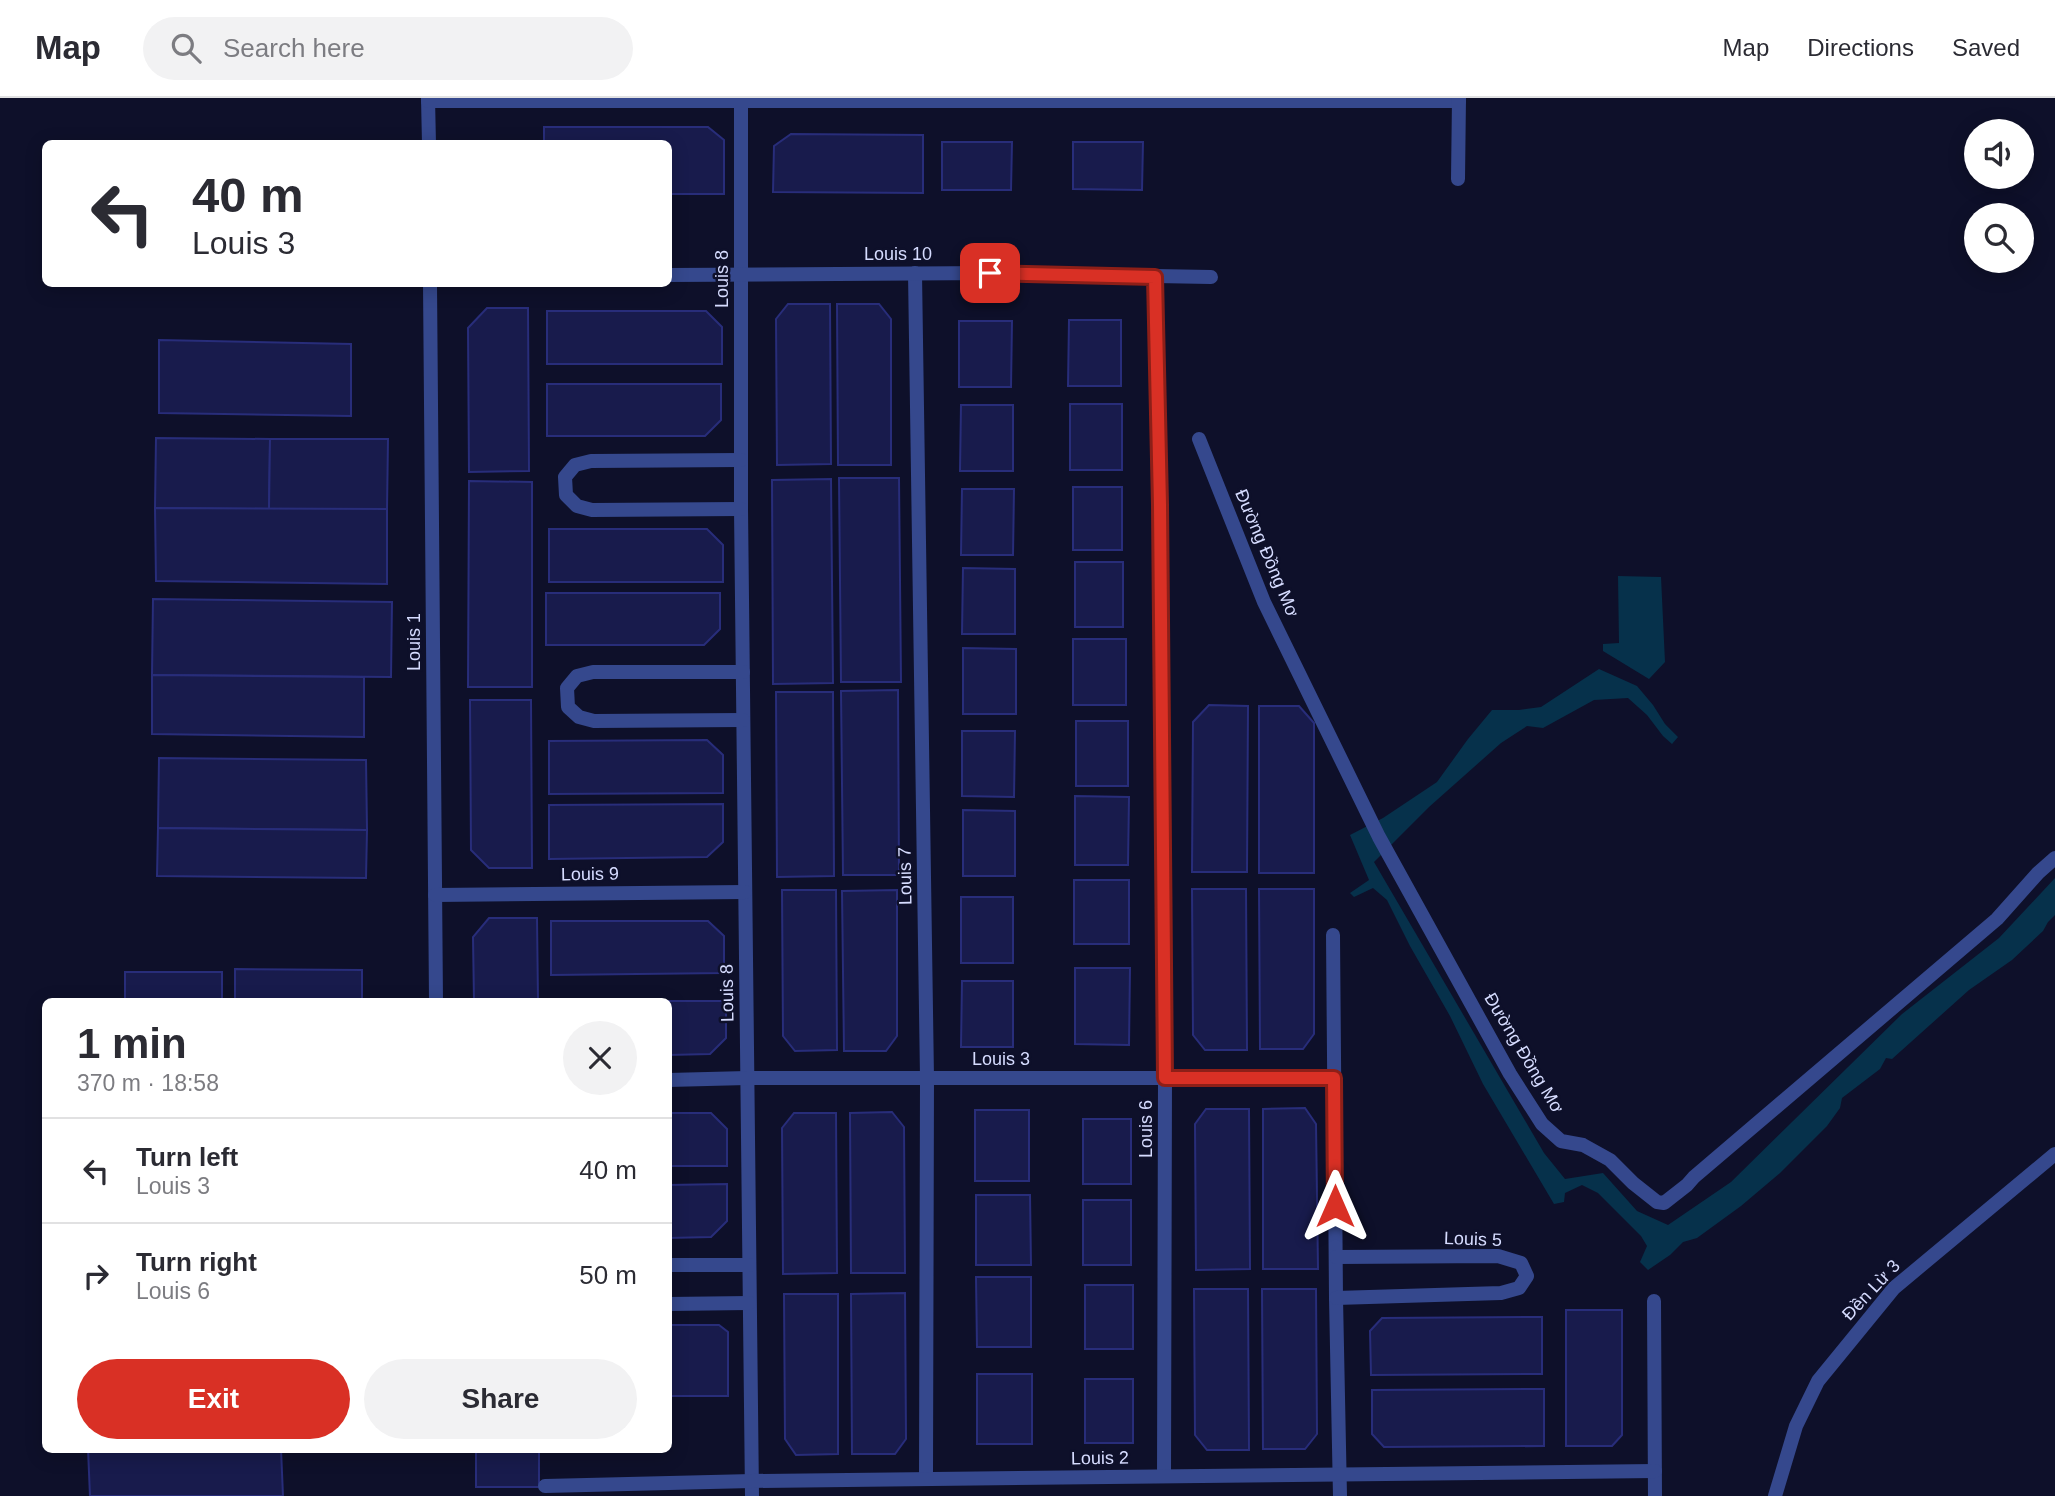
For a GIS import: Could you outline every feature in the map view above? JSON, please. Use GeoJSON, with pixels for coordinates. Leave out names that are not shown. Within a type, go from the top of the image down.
{"type":"FeatureCollection","features":[{"type":"Feature","properties":{"kind":"street","name":"Louis 8"},"geometry":{"type":"LineString","coordinates":[[741,99],[741,509],[752,1496]]}},
{"type":"Feature","properties":{"kind":"street"},"geometry":{"type":"LineString","coordinates":[[429,140],[428,100],[1459,99],[1458,179]]}},
{"type":"Feature","properties":{"kind":"street","name":"Louis 7"},"geometry":{"type":"LineString","coordinates":[[915,273],[927,1078],[926,1479]]}},
{"type":"Feature","properties":{"kind":"street","name":"Louis 10"},"geometry":{"type":"LineString","coordinates":[[672,275],[990,273],[1211,277]]}},
{"type":"Feature","properties":{"kind":"street","name":"Louis 6"},"geometry":{"type":"LineString","coordinates":[[1155,277],[1165,1078],[1164,1476]]}},
{"type":"Feature","properties":{"kind":"street","name":"Louis 1"},"geometry":{"type":"LineString","coordinates":[[430,287],[436,998]]}},
{"type":"Feature","properties":{"kind":"street","name":"Đường Đồng Mơ"},"geometry":{"type":"LineString","coordinates":[[1199,439],[1264,602],[1378,837],[1510,1074],[1542,1124],[1561,1140],[1583,1145],[1609,1160],[1633,1184],[1657,1202],[1664,1203],[1687,1185],[1997,919],[2055,858]]}},
{"type":"Feature","properties":{"kind":"street"},"geometry":{"type":"LineString","coordinates":[[741,460],[592,461],[575,465],[565,477],[566,495],[577,506],[592,510],[741,509]]}},
{"type":"Feature","properties":{"kind":"street"},"geometry":{"type":"LineString","coordinates":[[743,672],[593,672],[577,676],[567,688],[568,707],[579,718],[594,721],[743,720]]}},
{"type":"Feature","properties":{"kind":"street","name":"Louis 9"},"geometry":{"type":"LineString","coordinates":[[435,895],[745,892]]}},
{"type":"Feature","properties":{"kind":"street"},"geometry":{"type":"LineString","coordinates":[[1334,935],[1339,1496]]}},
{"type":"Feature","properties":{"kind":"street","name":"Louis 3"},"geometry":{"type":"LineString","coordinates":[[672,1080],[1334,1078]]}},
{"type":"Feature","properties":{"kind":"street","name":"Đền Lừ 3"},"geometry":{"type":"LineString","coordinates":[[1775,1496],[1796,1426],[1818,1381],[1894,1288],[2055,1154]]}},
{"type":"Feature","properties":{"kind":"street","name":"Louis 5"},"geometry":{"type":"LineString","coordinates":[[1336,1257],[1498,1256],[1521,1263],[1527,1276],[1519,1288],[1501,1293],[1336,1298]]}},
{"type":"Feature","properties":{"kind":"street"},"geometry":{"type":"LineString","coordinates":[[672,1265],[749,1265]]}},
{"type":"Feature","properties":{"kind":"street"},"geometry":{"type":"LineString","coordinates":[[1654,1301],[1655,1496]]}},
{"type":"Feature","properties":{"kind":"street"},"geometry":{"type":"LineString","coordinates":[[672,1304],[749,1303]]}},
{"type":"Feature","properties":{"kind":"street","name":"Louis 2"},"geometry":{"type":"LineString","coordinates":[[545,1486],[752,1481],[1655,1471]]}},
{"type":"Feature","properties":{"kind":"water"},"geometry":{"type":"Polygon","coordinates":[[[1618,576],[1661,577],[1665,662],[1649,679],[1603,651],[1603,644],[1619,643],[1618,576]]]}},
{"type":"Feature","properties":{"kind":"water"},"geometry":{"type":"Polygon","coordinates":[[[1599,669],[1637,686],[1678,737],[1672,744],[1628,698],[1594,700],[1543,728],[1527,726],[1501,743],[1429,807],[1374,862],[1544,1153],[1565,1179],[1603,1173],[1637,1211],[1668,1225],[1731,1182],[1902,1014],[1999,938],[2055,878],[2055,915],[2043,931],[2012,960],[1969,990],[1892,1059],[1886,1058],[1880,1069],[1842,1098],[1840,1108],[1827,1126],[1780,1173],[1741,1206],[1697,1238],[1683,1242],[1648,1270],[1640,1262],[1647,1246],[1641,1236],[1598,1193],[1582,1185],[1565,1193],[1564,1202],[1554,1204],[1483,1084],[1450,1016],[1387,900],[1373,888],[1354,897],[1350,893],[1369,880],[1350,835],[1383,818],[1437,782],[1492,710],[1541,707],[1599,669]]]}},
{"type":"Feature","properties":{"kind":"building"},"geometry":{"type":"Polygon","coordinates":[[[544,127],[708,127],[724,140],[724,194],[672,194],[672,140],[544,140],[544,127]]]}},
{"type":"Feature","properties":{"kind":"building"},"geometry":{"type":"Polygon","coordinates":[[[791,134],[923,135],[923,193],[773,192],[774,146],[791,134]]]}},
{"type":"Feature","properties":{"kind":"building"},"geometry":{"type":"Polygon","coordinates":[[[942,142],[1012,142],[1011,190],[942,190],[942,142]]]}},
{"type":"Feature","properties":{"kind":"building"},"geometry":{"type":"Polygon","coordinates":[[[1073,142],[1143,142],[1142,190],[1073,189],[1073,142]]]}},
{"type":"Feature","properties":{"kind":"building"},"geometry":{"type":"Polygon","coordinates":[[[788,304],[830,304],[831,464],[777,465],[776,319],[788,304]]]}},
{"type":"Feature","properties":{"kind":"building"},"geometry":{"type":"Polygon","coordinates":[[[837,304],[879,304],[891,319],[891,465],[838,465],[837,304]]]}},
{"type":"Feature","properties":{"kind":"building"},"geometry":{"type":"Polygon","coordinates":[[[487,308],[528,308],[529,471],[469,472],[468,328],[487,308]]]}},
{"type":"Feature","properties":{"kind":"building"},"geometry":{"type":"Polygon","coordinates":[[[547,311],[706,311],[722,327],[722,364],[547,364],[547,311]]]}},
{"type":"Feature","properties":{"kind":"building"},"geometry":{"type":"Polygon","coordinates":[[[1069,320],[1121,320],[1121,386],[1068,386],[1069,320]]]}},
{"type":"Feature","properties":{"kind":"building"},"geometry":{"type":"Polygon","coordinates":[[[959,321],[1012,321],[1011,387],[959,387],[959,321]]]}},
{"type":"Feature","properties":{"kind":"building"},"geometry":{"type":"Polygon","coordinates":[[[159,340],[351,344],[351,416],[159,413],[159,340]]]}},
{"type":"Feature","properties":{"kind":"building"},"geometry":{"type":"Polygon","coordinates":[[[547,384],[721,384],[721,420],[705,436],[547,436],[547,384]]]}},
{"type":"Feature","properties":{"kind":"building"},"geometry":{"type":"Polygon","coordinates":[[[1070,404],[1122,404],[1122,470],[1070,470],[1070,404]]]}},
{"type":"Feature","properties":{"kind":"building"},"geometry":{"type":"Polygon","coordinates":[[[961,405],[1013,405],[1013,471],[960,471],[961,405]]]}},
{"type":"Feature","properties":{"kind":"building"},"geometry":{"type":"Polygon","coordinates":[[[156,438],[270,439],[269,509],[155,508],[156,438]]]}},
{"type":"Feature","properties":{"kind":"building"},"geometry":{"type":"Polygon","coordinates":[[[270,439],[388,439],[387,509],[269,509],[270,439]]]}},
{"type":"Feature","properties":{"kind":"building"},"geometry":{"type":"Polygon","coordinates":[[[839,478],[899,478],[901,682],[841,682],[839,478]]]}},
{"type":"Feature","properties":{"kind":"building"},"geometry":{"type":"Polygon","coordinates":[[[831,479],[833,683],[773,684],[772,480],[831,479]]]}},
{"type":"Feature","properties":{"kind":"building"},"geometry":{"type":"Polygon","coordinates":[[[469,481],[532,482],[532,687],[468,687],[469,481]]]}},
{"type":"Feature","properties":{"kind":"building"},"geometry":{"type":"Polygon","coordinates":[[[1073,487],[1122,487],[1122,550],[1073,550],[1073,487]]]}},
{"type":"Feature","properties":{"kind":"building"},"geometry":{"type":"Polygon","coordinates":[[[962,489],[1014,489],[1013,555],[961,555],[962,489]]]}},
{"type":"Feature","properties":{"kind":"building"},"geometry":{"type":"Polygon","coordinates":[[[155,508],[387,509],[387,584],[156,581],[155,508]]]}},
{"type":"Feature","properties":{"kind":"building"},"geometry":{"type":"Polygon","coordinates":[[[549,529],[707,529],[723,545],[723,582],[549,582],[549,529]]]}},
{"type":"Feature","properties":{"kind":"building"},"geometry":{"type":"Polygon","coordinates":[[[1075,562],[1123,562],[1123,627],[1075,627],[1075,562]]]}},
{"type":"Feature","properties":{"kind":"building"},"geometry":{"type":"Polygon","coordinates":[[[963,568],[1015,569],[1015,634],[962,634],[963,568]]]}},
{"type":"Feature","properties":{"kind":"building"},"geometry":{"type":"Polygon","coordinates":[[[546,593],[720,593],[720,629],[704,645],[546,645],[546,593]]]}},
{"type":"Feature","properties":{"kind":"building"},"geometry":{"type":"Polygon","coordinates":[[[153,599],[392,602],[391,677],[152,675],[153,599]]]}},
{"type":"Feature","properties":{"kind":"building"},"geometry":{"type":"Polygon","coordinates":[[[1073,639],[1126,639],[1126,705],[1073,705],[1073,639]]]}},
{"type":"Feature","properties":{"kind":"building"},"geometry":{"type":"Polygon","coordinates":[[[963,648],[1016,649],[1016,714],[963,714],[963,648]]]}},
{"type":"Feature","properties":{"kind":"building"},"geometry":{"type":"Polygon","coordinates":[[[152,675],[364,677],[364,737],[152,734],[152,675]]]}},
{"type":"Feature","properties":{"kind":"building"},"geometry":{"type":"Polygon","coordinates":[[[898,690],[899,875],[843,875],[841,691],[898,690]]]}},
{"type":"Feature","properties":{"kind":"building"},"geometry":{"type":"Polygon","coordinates":[[[776,692],[833,692],[834,876],[777,877],[776,692]]]}},
{"type":"Feature","properties":{"kind":"building"},"geometry":{"type":"Polygon","coordinates":[[[470,700],[531,700],[532,868],[489,868],[471,850],[470,700]]]}},
{"type":"Feature","properties":{"kind":"building"},"geometry":{"type":"Polygon","coordinates":[[[1209,705],[1248,706],[1247,872],[1192,872],[1193,722],[1209,705]]]}},
{"type":"Feature","properties":{"kind":"building"},"geometry":{"type":"Polygon","coordinates":[[[1259,706],[1299,706],[1314,723],[1314,873],[1259,873],[1259,706]]]}},
{"type":"Feature","properties":{"kind":"building"},"geometry":{"type":"Polygon","coordinates":[[[1076,721],[1128,721],[1128,786],[1076,786],[1076,721]]]}},
{"type":"Feature","properties":{"kind":"building"},"geometry":{"type":"Polygon","coordinates":[[[962,731],[1015,731],[1014,797],[962,796],[962,731]]]}},
{"type":"Feature","properties":{"kind":"building"},"geometry":{"type":"Polygon","coordinates":[[[707,740],[723,755],[723,793],[549,794],[549,741],[707,740]]]}},
{"type":"Feature","properties":{"kind":"building"},"geometry":{"type":"Polygon","coordinates":[[[159,758],[366,760],[367,830],[158,828],[159,758]]]}},
{"type":"Feature","properties":{"kind":"building"},"geometry":{"type":"Polygon","coordinates":[[[1075,796],[1129,797],[1128,865],[1075,865],[1075,796]]]}},
{"type":"Feature","properties":{"kind":"building"},"geometry":{"type":"Polygon","coordinates":[[[723,804],[723,842],[707,857],[549,859],[549,805],[723,804]]]}},
{"type":"Feature","properties":{"kind":"building"},"geometry":{"type":"Polygon","coordinates":[[[963,810],[1015,811],[1015,876],[963,876],[963,810]]]}},
{"type":"Feature","properties":{"kind":"building"},"geometry":{"type":"Polygon","coordinates":[[[158,828],[367,830],[366,878],[157,876],[158,828]]]}},
{"type":"Feature","properties":{"kind":"building"},"geometry":{"type":"Polygon","coordinates":[[[1074,880],[1129,880],[1129,944],[1074,944],[1074,880]]]}},
{"type":"Feature","properties":{"kind":"building"},"geometry":{"type":"Polygon","coordinates":[[[1192,889],[1246,889],[1247,1050],[1205,1050],[1193,1035],[1192,889]]]}},
{"type":"Feature","properties":{"kind":"building"},"geometry":{"type":"Polygon","coordinates":[[[1259,889],[1314,889],[1314,1034],[1303,1049],[1260,1049],[1259,889]]]}},
{"type":"Feature","properties":{"kind":"building"},"geometry":{"type":"Polygon","coordinates":[[[782,890],[836,890],[837,1050],[795,1051],[783,1036],[782,890]]]}},
{"type":"Feature","properties":{"kind":"building"},"geometry":{"type":"Polygon","coordinates":[[[897,890],[897,1036],[886,1051],[844,1051],[842,891],[897,890]]]}},
{"type":"Feature","properties":{"kind":"building"},"geometry":{"type":"Polygon","coordinates":[[[961,897],[1013,897],[1013,963],[961,963],[961,897]]]}},
{"type":"Feature","properties":{"kind":"building"},"geometry":{"type":"Polygon","coordinates":[[[489,918],[537,918],[538,998],[474,998],[473,937],[489,918]]]}},
{"type":"Feature","properties":{"kind":"building"},"geometry":{"type":"Polygon","coordinates":[[[551,921],[708,921],[724,936],[724,973],[551,975],[551,921]]]}},
{"type":"Feature","properties":{"kind":"building"},"geometry":{"type":"Polygon","coordinates":[[[1075,968],[1130,968],[1129,1045],[1075,1044],[1075,968]]]}},
{"type":"Feature","properties":{"kind":"building"},"geometry":{"type":"Polygon","coordinates":[[[235,969],[362,970],[362,998],[235,998],[235,969]]]}},
{"type":"Feature","properties":{"kind":"building"},"geometry":{"type":"Polygon","coordinates":[[[125,972],[222,972],[222,998],[125,998],[125,972]]]}},
{"type":"Feature","properties":{"kind":"building"},"geometry":{"type":"Polygon","coordinates":[[[962,981],[1013,981],[1013,1047],[961,1047],[962,981]]]}},
{"type":"Feature","properties":{"kind":"building"},"geometry":{"type":"Polygon","coordinates":[[[672,1001],[726,1001],[726,1038],[710,1054],[672,1055],[672,1001]]]}},
{"type":"Feature","properties":{"kind":"building"},"geometry":{"type":"Polygon","coordinates":[[[1305,1108],[1316,1124],[1318,1269],[1263,1269],[1263,1109],[1305,1108]]]}},
{"type":"Feature","properties":{"kind":"building"},"geometry":{"type":"Polygon","coordinates":[[[1206,1109],[1249,1109],[1250,1269],[1196,1270],[1195,1124],[1206,1109]]]}},
{"type":"Feature","properties":{"kind":"building"},"geometry":{"type":"Polygon","coordinates":[[[975,1110],[1029,1110],[1029,1181],[975,1181],[975,1110]]]}},
{"type":"Feature","properties":{"kind":"building"},"geometry":{"type":"Polygon","coordinates":[[[892,1112],[904,1127],[905,1273],[851,1273],[850,1113],[892,1112]]]}},
{"type":"Feature","properties":{"kind":"building"},"geometry":{"type":"Polygon","coordinates":[[[672,1113],[711,1113],[727,1129],[727,1166],[672,1166],[672,1113]]]}},
{"type":"Feature","properties":{"kind":"building"},"geometry":{"type":"Polygon","coordinates":[[[794,1113],[836,1113],[837,1273],[783,1274],[782,1128],[794,1113]]]}},
{"type":"Feature","properties":{"kind":"building"},"geometry":{"type":"Polygon","coordinates":[[[1083,1119],[1131,1119],[1131,1184],[1083,1184],[1083,1119]]]}},
{"type":"Feature","properties":{"kind":"building"},"geometry":{"type":"Polygon","coordinates":[[[727,1184],[727,1221],[711,1237],[672,1238],[672,1185],[727,1184]]]}},
{"type":"Feature","properties":{"kind":"building"},"geometry":{"type":"Polygon","coordinates":[[[976,1195],[1030,1195],[1031,1265],[976,1265],[976,1195]]]}},
{"type":"Feature","properties":{"kind":"building"},"geometry":{"type":"Polygon","coordinates":[[[1083,1200],[1131,1200],[1131,1265],[1083,1265],[1083,1200]]]}},
{"type":"Feature","properties":{"kind":"building"},"geometry":{"type":"Polygon","coordinates":[[[976,1277],[1031,1277],[1031,1347],[977,1347],[976,1277]]]}},
{"type":"Feature","properties":{"kind":"building"},"geometry":{"type":"Polygon","coordinates":[[[1085,1285],[1133,1285],[1133,1349],[1085,1349],[1085,1285]]]}},
{"type":"Feature","properties":{"kind":"building"},"geometry":{"type":"Polygon","coordinates":[[[1194,1289],[1248,1289],[1249,1450],[1207,1450],[1195,1435],[1194,1289]]]}},
{"type":"Feature","properties":{"kind":"building"},"geometry":{"type":"Polygon","coordinates":[[[1262,1289],[1316,1289],[1317,1434],[1305,1449],[1263,1449],[1262,1289]]]}},
{"type":"Feature","properties":{"kind":"building"},"geometry":{"type":"Polygon","coordinates":[[[905,1293],[906,1439],[895,1454],[852,1454],[851,1294],[905,1293]]]}},
{"type":"Feature","properties":{"kind":"building"},"geometry":{"type":"Polygon","coordinates":[[[784,1294],[838,1294],[838,1454],[796,1455],[785,1439],[784,1294]]]}},
{"type":"Feature","properties":{"kind":"building"},"geometry":{"type":"Polygon","coordinates":[[[1566,1310],[1622,1310],[1622,1435],[1612,1446],[1566,1446],[1566,1310]]]}},
{"type":"Feature","properties":{"kind":"building"},"geometry":{"type":"Polygon","coordinates":[[[1542,1317],[1542,1374],[1371,1375],[1370,1331],[1382,1318],[1542,1317]]]}},
{"type":"Feature","properties":{"kind":"building"},"geometry":{"type":"Polygon","coordinates":[[[672,1325],[719,1325],[728,1332],[728,1396],[672,1396],[672,1325]]]}},
{"type":"Feature","properties":{"kind":"building"},"geometry":{"type":"Polygon","coordinates":[[[977,1374],[1032,1374],[1032,1444],[977,1444],[977,1374]]]}},
{"type":"Feature","properties":{"kind":"building"},"geometry":{"type":"Polygon","coordinates":[[[1085,1379],[1133,1379],[1133,1443],[1085,1443],[1085,1379]]]}},
{"type":"Feature","properties":{"kind":"building"},"geometry":{"type":"Polygon","coordinates":[[[1544,1389],[1544,1446],[1384,1447],[1372,1434],[1372,1390],[1544,1389]]]}},
{"type":"Feature","properties":{"kind":"building"},"geometry":{"type":"Polygon","coordinates":[[[88,1453],[281,1453],[283,1496],[90,1496],[88,1453]]]}},
{"type":"Feature","properties":{"kind":"building"},"geometry":{"type":"Polygon","coordinates":[[[476,1453],[539,1453],[539,1487],[476,1487],[476,1453]]]}},
{"type":"Feature","properties":{"kind":"route"},"geometry":{"type":"LineString","coordinates":[[990,273],[1155,277],[1160,505],[1165,1078],[1334,1078],[1335,1206]]}}]}
